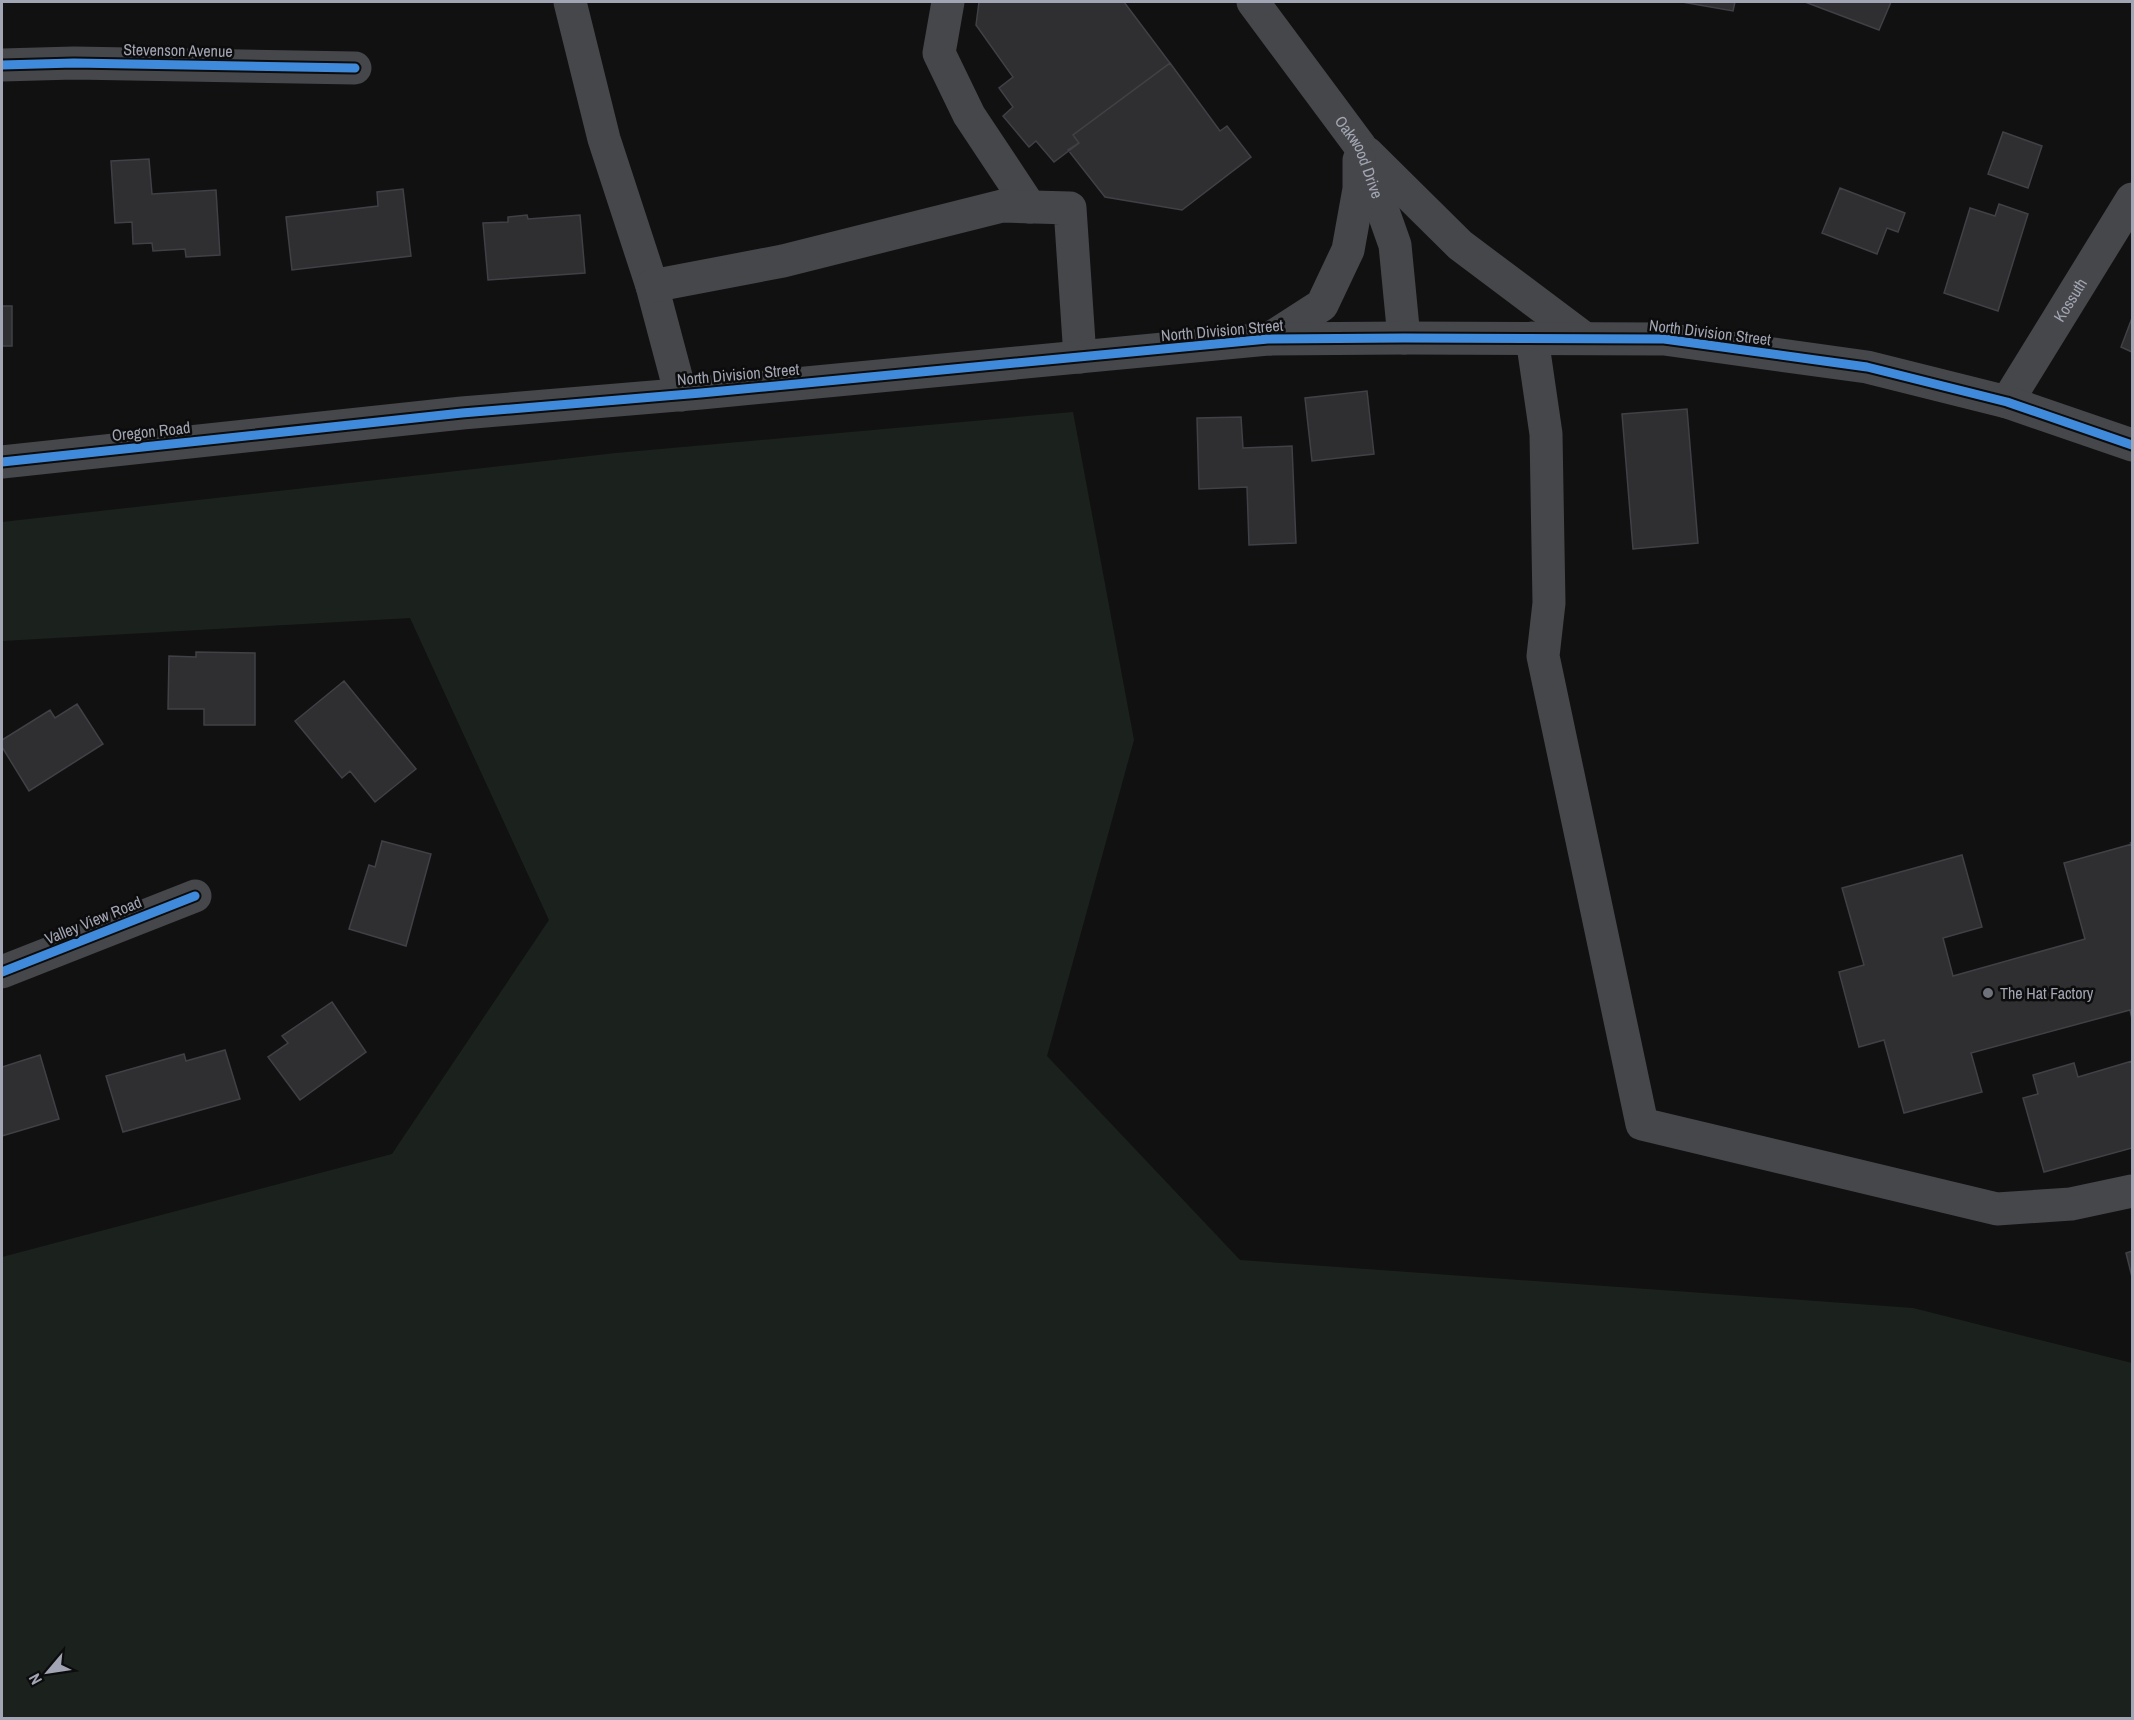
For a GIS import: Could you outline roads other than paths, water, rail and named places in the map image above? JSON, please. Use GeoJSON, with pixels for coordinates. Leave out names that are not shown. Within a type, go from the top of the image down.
{"type":"FeatureCollection","features":[{"type":"Feature","properties":{"kind":"street"},"geometry":{"type":"LineString","coordinates":[[570,2],[604,139],[652,286],[681,394]]}},
{"type":"Feature","properties":{"kind":"street"},"geometry":{"type":"LineString","coordinates":[[948,2],[939,53],[969,115],[1030,207]]}},
{"type":"Feature","properties":{"kind":"street","name":"Oakwood Drive"},"geometry":{"type":"LineString","coordinates":[[1253,2],[1360,146],[1395,245],[1404,338]]}},
{"type":"Feature","properties":{"kind":"street","name":"Stevenson Avenue"},"geometry":{"type":"LineString","coordinates":[[2,65],[74,63],[355,68]]}},
{"type":"Feature","properties":{"kind":"street"},"geometry":{"type":"LineString","coordinates":[[1360,146],[1460,245],[1584,339]]}},
{"type":"Feature","properties":{"kind":"street"},"geometry":{"type":"LineString","coordinates":[[1268,339],[1322,305],[1348,250],[1359,189],[1360,146]]}},
{"type":"Feature","properties":{"kind":"street","name":"Kossuth"},"geometry":{"type":"LineString","coordinates":[[2007,402],[2133,199]]}},
{"type":"Feature","properties":{"kind":"street"},"geometry":{"type":"LineString","coordinates":[[652,286],[783,261],[1002,206],[1070,208],[1080,357]]}},
{"type":"Feature","properties":{"kind":"street"},"geometry":{"type":"LineString","coordinates":[[1532,338],[1546,434],[1548,603],[1543,656],[1642,1124],[1997,1209],[2071,1204],[2133,1191]]}},
{"type":"Feature","properties":{"kind":"street","name":"North Division Street"},"geometry":{"type":"LineString","coordinates":[[304,430],[462,413],[1268,339],[1664,339],[1867,367],[2007,402],[2133,445]]}},
{"type":"Feature","properties":{"kind":"street","name":"Oregon Road"},"geometry":{"type":"LineString","coordinates":[[2,462],[304,430]]}},
{"type":"Feature","properties":{"kind":"street","name":"Valley View Road"},"geometry":{"type":"LineString","coordinates":[[2,972],[195,896]]}},
{"type":"Feature","properties":{"kind":"place","name":"The Hat Factory"},"geometry":{"type":"Point","coordinates":[1988,993]}}]}
